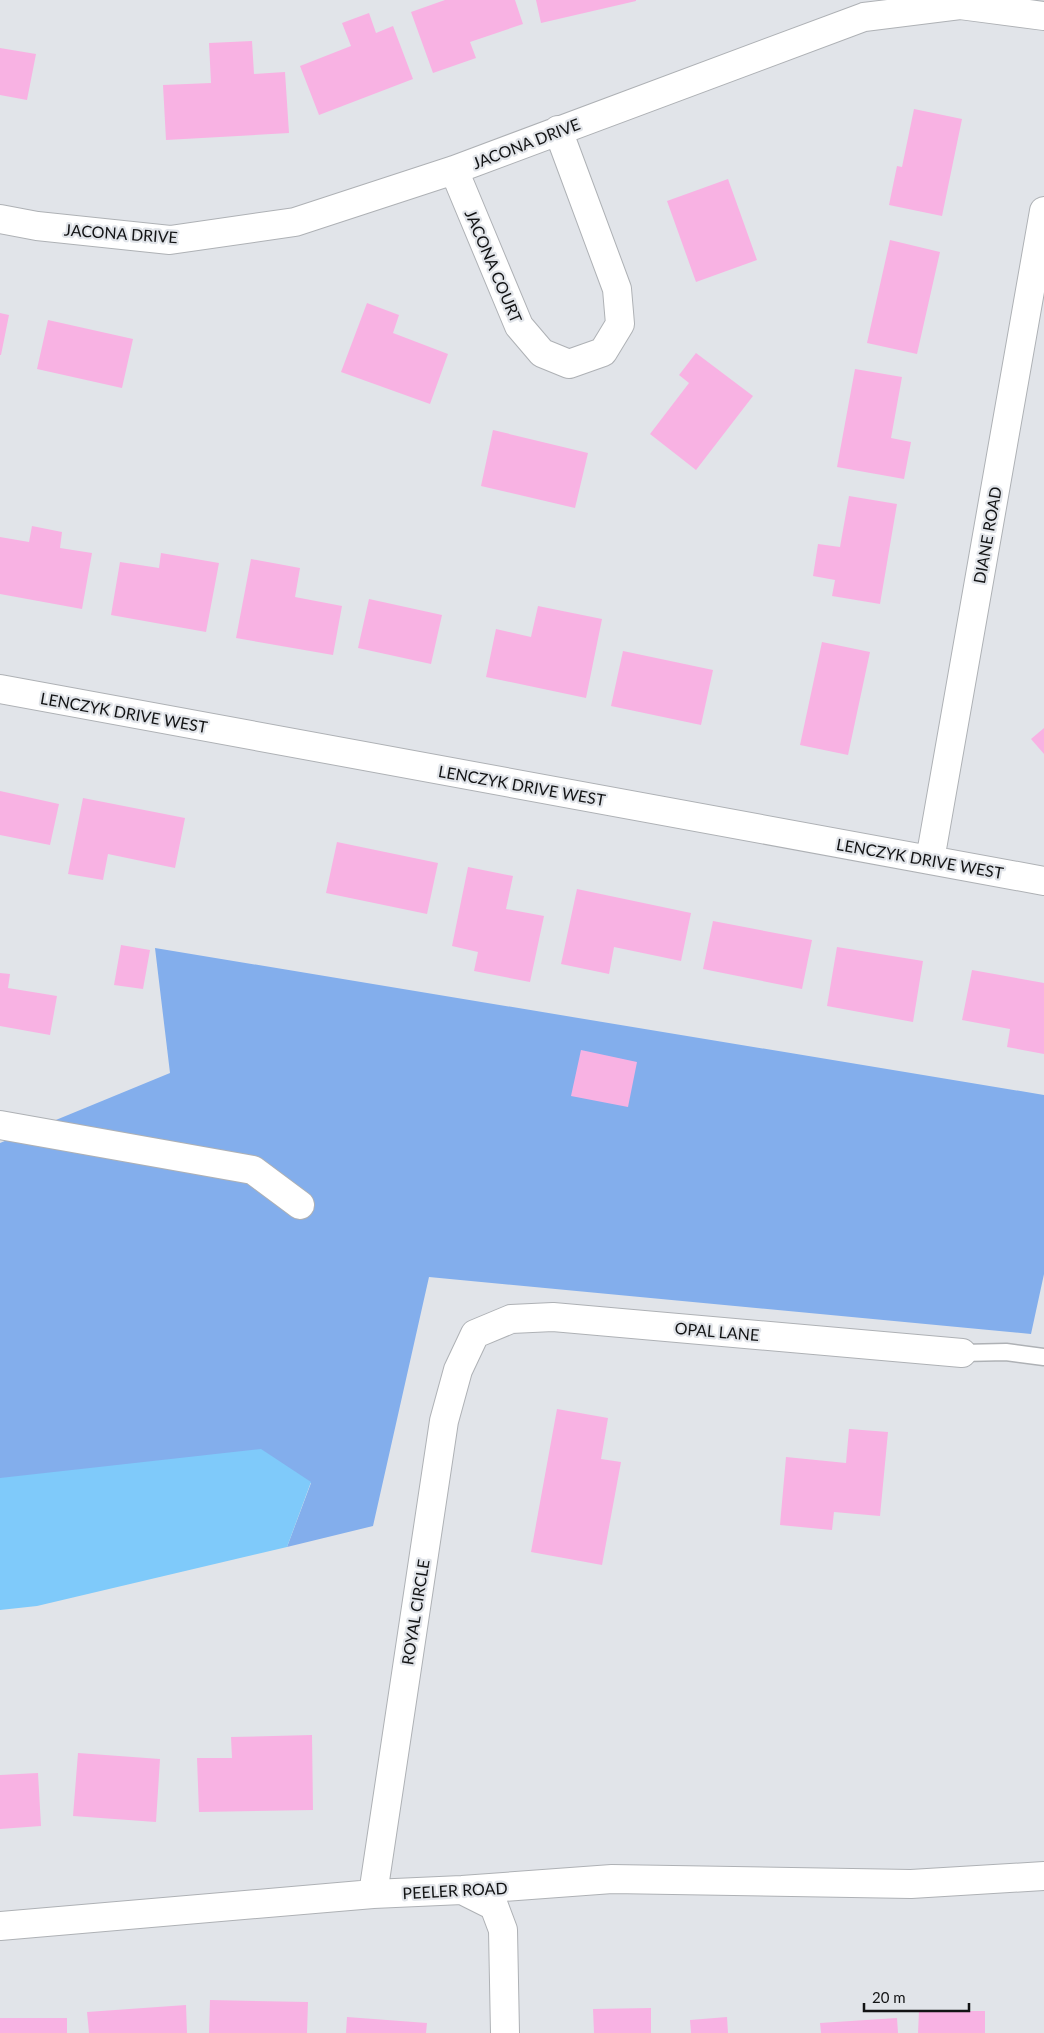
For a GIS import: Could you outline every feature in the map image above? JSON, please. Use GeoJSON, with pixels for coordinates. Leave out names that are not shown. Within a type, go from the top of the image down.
{"type":"FeatureCollection","features":[{"type":"Feature","properties":{"kind":"street","name":"JACONA DRIVE"},"geometry":{"type":"LineString","coordinates":[[0,219],[36,226],[170,240],[296,222],[454,170],[864,17],[960,5],[1044,16]]}},
{"type":"Feature","properties":{"kind":"street","name":"JACONA COURT"},"geometry":{"type":"LineString","coordinates":[[454,170],[518,326],[542,353],[569,364],[603,352],[620,324],[617,289],[558,130]]}},
{"type":"Feature","properties":{"kind":"street","name":"DIANE ROAD"},"geometry":{"type":"LineString","coordinates":[[930,860],[1044,211]]}},
{"type":"Feature","properties":{"kind":"street","name":"LENCZYK DRIVE WEST"},"geometry":{"type":"LineString","coordinates":[[0,689],[1044,881]]}},
{"type":"Feature","properties":{"kind":"street"},"geometry":{"type":"LineString","coordinates":[[0,1125],[253,1170],[300,1205]]}},
{"type":"Feature","properties":{"kind":"street","name":"OPAL LANE"},"geometry":{"type":"LineString","coordinates":[[475,1334],[511,1319],[553,1317],[962,1353]]}},
{"type":"Feature","properties":{"kind":"street","name":"ROYAL CIRCLE"},"geometry":{"type":"LineString","coordinates":[[373,1894],[444,1421],[458,1370],[475,1334]]}},
{"type":"Feature","properties":{"kind":"street","name":"PEELER ROAD"},"geometry":{"type":"LineString","coordinates":[[0,1926],[373,1894],[462,1890],[612,1879],[911,1884],[1044,1876]]}},
{"type":"Feature","properties":{"kind":"street"},"geometry":{"type":"LineString","coordinates":[[462,1890],[494,1906],[503,1930],[505,2033]]}},
{"type":"Feature","properties":{"kind":"lane"},"geometry":{"type":"LineString","coordinates":[[962,1353],[1006,1352],[1044,1357]]}},
{"type":"Feature","properties":{"kind":"shaded area"},"geometry":{"type":"Polygon","coordinates":[[[155,948],[1044,1095],[1044,1274],[1031,1334],[429,1277],[373,1526],[287,1547],[311,1483],[0,1478],[0,1143],[170,1073],[155,948]]]}},
{"type":"Feature","properties":{"kind":"shaded area"},"geometry":{"type":"Polygon","coordinates":[[[261,1449],[311,1482],[287,1547],[37,1606],[0,1610],[0,1478],[261,1449]]]}},
{"type":"Feature","properties":{"kind":"building"},"geometry":{"type":"Polygon","coordinates":[[[445,0],[515,0],[523,24],[470,42],[476,58],[433,73],[411,12],[445,0]]]}},
{"type":"Feature","properties":{"kind":"building"},"geometry":{"type":"Polygon","coordinates":[[[536,0],[636,0],[636,1],[541,23],[536,0]]]}},
{"type":"Feature","properties":{"kind":"building"},"geometry":{"type":"Polygon","coordinates":[[[369,13],[376,33],[393,26],[413,79],[319,115],[300,66],[351,46],[342,23],[369,13]]]}},
{"type":"Feature","properties":{"kind":"building"},"geometry":{"type":"Polygon","coordinates":[[[252,41],[254,74],[285,72],[289,133],[166,140],[163,85],[211,83],[209,43],[252,41]]]}},
{"type":"Feature","properties":{"kind":"building"},"geometry":{"type":"Polygon","coordinates":[[[0,48],[36,54],[27,100],[0,95],[0,48]]]}},
{"type":"Feature","properties":{"kind":"building"},"geometry":{"type":"Polygon","coordinates":[[[914,109],[962,119],[942,216],[889,205],[897,166],[902,167],[914,109]]]}},
{"type":"Feature","properties":{"kind":"building"},"geometry":{"type":"Polygon","coordinates":[[[728,179],[757,260],[696,282],[667,201],[728,179]]]}},
{"type":"Feature","properties":{"kind":"building"},"geometry":{"type":"Polygon","coordinates":[[[890,240],[940,252],[917,354],[867,343],[890,240]]]}},
{"type":"Feature","properties":{"kind":"building"},"geometry":{"type":"Polygon","coordinates":[[[367,303],[399,315],[393,333],[448,354],[430,404],[341,372],[367,303]]]}},
{"type":"Feature","properties":{"kind":"building"},"geometry":{"type":"Polygon","coordinates":[[[0,313],[9,315],[1,355],[0,355],[0,313]]]}},
{"type":"Feature","properties":{"kind":"building"},"geometry":{"type":"Polygon","coordinates":[[[48,320],[133,339],[122,388],[37,369],[48,320]]]}},
{"type":"Feature","properties":{"kind":"building"},"geometry":{"type":"Polygon","coordinates":[[[696,353],[753,396],[696,470],[650,434],[689,383],[679,375],[696,353]]]}},
{"type":"Feature","properties":{"kind":"building"},"geometry":{"type":"Polygon","coordinates":[[[855,369],[902,377],[891,438],[911,442],[904,479],[837,467],[855,369]]]}},
{"type":"Feature","properties":{"kind":"building"},"geometry":{"type":"Polygon","coordinates":[[[493,430],[588,453],[575,508],[481,486],[493,430]]]}},
{"type":"Feature","properties":{"kind":"building"},"geometry":{"type":"Polygon","coordinates":[[[849,496],[897,504],[880,604],[832,596],[835,580],[813,576],[818,544],[840,547],[849,496]]]}},
{"type":"Feature","properties":{"kind":"building"},"geometry":{"type":"Polygon","coordinates":[[[32,526],[62,532],[60,548],[92,553],[82,609],[0,594],[0,537],[29,542],[32,526]]]}},
{"type":"Feature","properties":{"kind":"building"},"geometry":{"type":"Polygon","coordinates":[[[161,553],[219,563],[206,632],[111,615],[120,562],[159,568],[161,553]]]}},
{"type":"Feature","properties":{"kind":"building"},"geometry":{"type":"Polygon","coordinates":[[[251,559],[300,568],[295,597],[342,606],[333,655],[236,638],[251,559]]]}},
{"type":"Feature","properties":{"kind":"building"},"geometry":{"type":"Polygon","coordinates":[[[369,599],[442,615],[431,664],[358,648],[369,599]]]}},
{"type":"Feature","properties":{"kind":"building"},"geometry":{"type":"Polygon","coordinates":[[[538,606],[602,619],[586,698],[486,677],[496,629],[531,637],[538,606]]]}},
{"type":"Feature","properties":{"kind":"building"},"geometry":{"type":"Polygon","coordinates":[[[822,642],[870,652],[848,755],[800,745],[822,642]]]}},
{"type":"Feature","properties":{"kind":"building"},"geometry":{"type":"Polygon","coordinates":[[[623,651],[713,670],[701,725],[611,706],[623,651]]]}},
{"type":"Feature","properties":{"kind":"building"},"geometry":{"type":"Polygon","coordinates":[[[1044,728],[1044,754],[1031,739],[1044,728]]]}},
{"type":"Feature","properties":{"kind":"building"},"geometry":{"type":"Polygon","coordinates":[[[0,791],[59,804],[50,845],[0,835],[0,791]]]}},
{"type":"Feature","properties":{"kind":"building"},"geometry":{"type":"Polygon","coordinates":[[[83,798],[185,818],[175,868],[108,854],[103,880],[68,874],[83,798]]]}},
{"type":"Feature","properties":{"kind":"building"},"geometry":{"type":"Polygon","coordinates":[[[337,842],[438,863],[427,914],[326,893],[337,842]]]}},
{"type":"Feature","properties":{"kind":"building"},"geometry":{"type":"Polygon","coordinates":[[[468,867],[513,876],[506,909],[544,916],[530,982],[474,971],[478,952],[452,946],[468,867]]]}},
{"type":"Feature","properties":{"kind":"building"},"geometry":{"type":"Polygon","coordinates":[[[577,889],[691,913],[681,961],[614,947],[609,974],[561,964],[577,889]]]}},
{"type":"Feature","properties":{"kind":"building"},"geometry":{"type":"Polygon","coordinates":[[[713,921],[812,940],[802,989],[703,969],[713,921]]]}},
{"type":"Feature","properties":{"kind":"building"},"geometry":{"type":"Polygon","coordinates":[[[121,945],[150,950],[143,989],[114,985],[121,945]]]}},
{"type":"Feature","properties":{"kind":"building"},"geometry":{"type":"Polygon","coordinates":[[[837,947],[923,961],[913,1022],[827,1006],[837,947]]]}},
{"type":"Feature","properties":{"kind":"building"},"geometry":{"type":"Polygon","coordinates":[[[972,970],[1044,983],[1044,1054],[1007,1047],[1010,1029],[962,1020],[972,970]]]}},
{"type":"Feature","properties":{"kind":"building"},"geometry":{"type":"Polygon","coordinates":[[[0,973],[10,974],[8,988],[57,996],[50,1035],[0,1026],[0,973]]]}},
{"type":"Feature","properties":{"kind":"building"},"geometry":{"type":"Polygon","coordinates":[[[581,1050],[637,1062],[628,1107],[571,1096],[581,1050]]]}},
{"type":"Feature","properties":{"kind":"building"},"geometry":{"type":"Polygon","coordinates":[[[557,1409],[608,1418],[601,1459],[621,1462],[602,1565],[531,1552],[557,1409]]]}},
{"type":"Feature","properties":{"kind":"building"},"geometry":{"type":"Polygon","coordinates":[[[849,1429],[888,1432],[880,1516],[834,1512],[832,1530],[780,1525],[786,1457],[846,1463],[849,1429]]]}},
{"type":"Feature","properties":{"kind":"building"},"geometry":{"type":"Polygon","coordinates":[[[312,1735],[313,1810],[199,1812],[197,1758],[232,1758],[231,1737],[312,1735]]]}},
{"type":"Feature","properties":{"kind":"building"},"geometry":{"type":"Polygon","coordinates":[[[78,1753],[160,1759],[156,1822],[73,1816],[78,1753]]]}},
{"type":"Feature","properties":{"kind":"building"},"geometry":{"type":"Polygon","coordinates":[[[38,1773],[41,1826],[0,1829],[0,1775],[38,1773]]]}},
{"type":"Feature","properties":{"kind":"building"},"geometry":{"type":"Polygon","coordinates":[[[210,2000],[308,2002],[307,2033],[209,2033],[210,2000]]]}},
{"type":"Feature","properties":{"kind":"building"},"geometry":{"type":"Polygon","coordinates":[[[186,2005],[187,2033],[89,2033],[87,2012],[186,2005]]]}},
{"type":"Feature","properties":{"kind":"building"},"geometry":{"type":"Polygon","coordinates":[[[651,2008],[651,2033],[594,2033],[593,2009],[651,2008]]]}},
{"type":"Feature","properties":{"kind":"building"},"geometry":{"type":"Polygon","coordinates":[[[919,2011],[985,2011],[985,2033],[918,2033],[919,2011]]]}},
{"type":"Feature","properties":{"kind":"building"},"geometry":{"type":"Polygon","coordinates":[[[347,2017],[427,2023],[426,2033],[346,2033],[347,2017]]]}},
{"type":"Feature","properties":{"kind":"building"},"geometry":{"type":"Polygon","coordinates":[[[727,2017],[728,2033],[691,2033],[690,2020],[727,2017]]]}},
{"type":"Feature","properties":{"kind":"building"},"geometry":{"type":"Polygon","coordinates":[[[0,2018],[67,2018],[67,2033],[0,2033],[0,2018]]]}},
{"type":"Feature","properties":{"kind":"building"},"geometry":{"type":"Polygon","coordinates":[[[897,2018],[898,2033],[821,2033],[820,2023],[897,2018]]]}}]}
